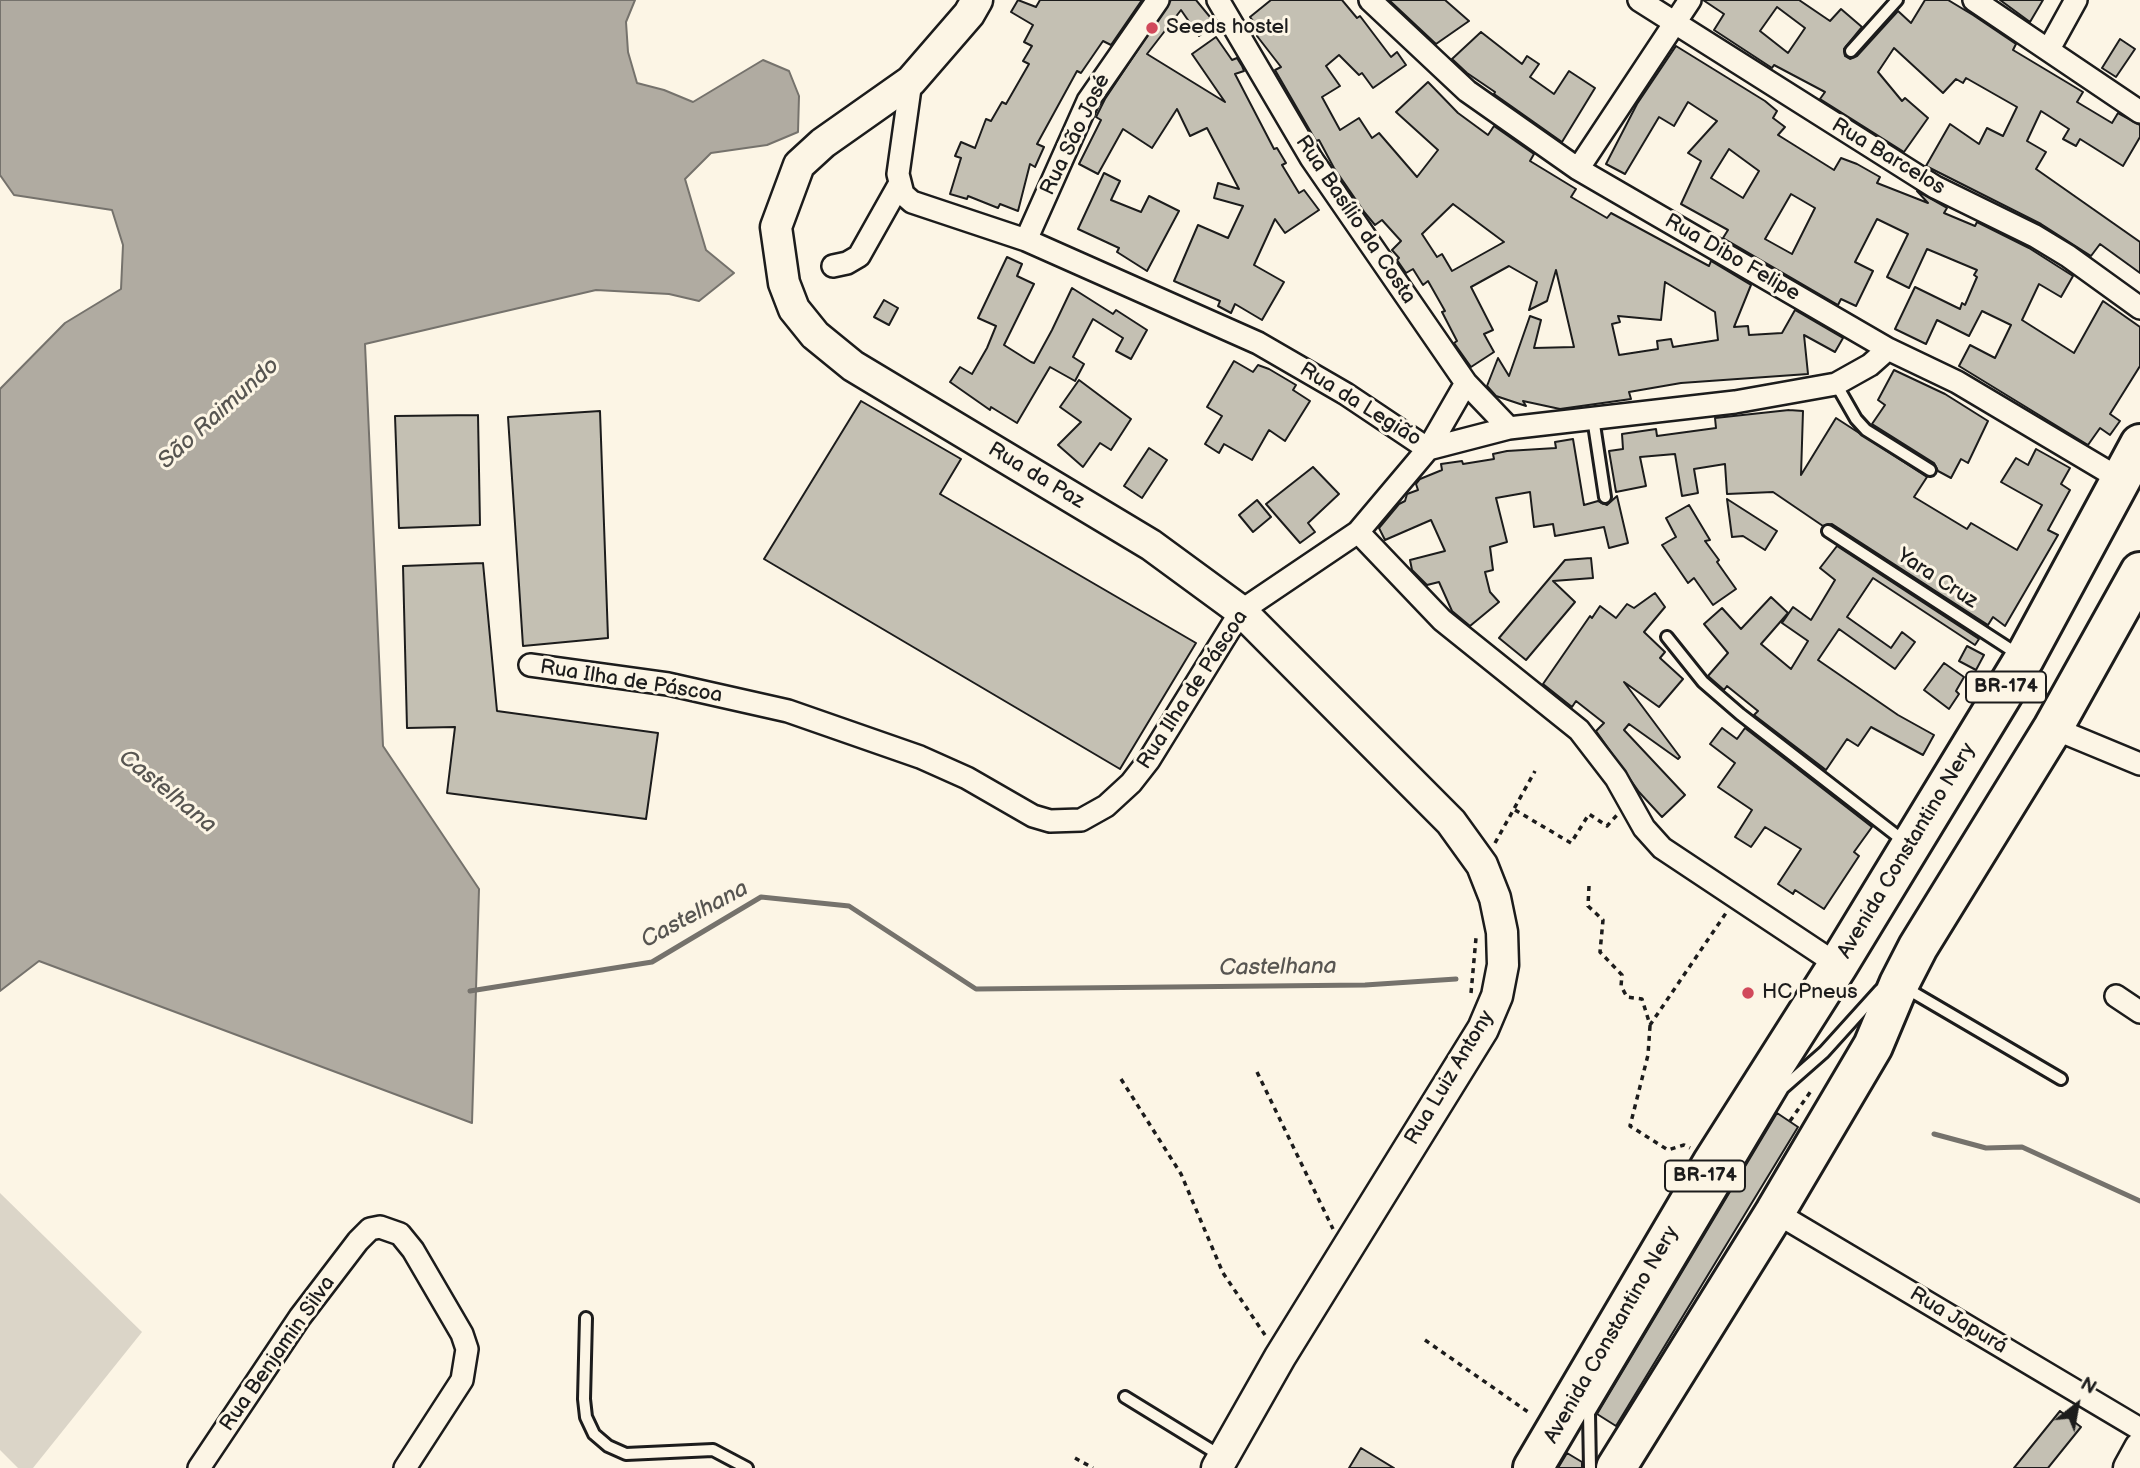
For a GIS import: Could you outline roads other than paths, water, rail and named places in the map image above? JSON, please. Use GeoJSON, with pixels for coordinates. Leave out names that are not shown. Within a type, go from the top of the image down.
{"type":"FeatureCollection","features":[{"type":"Feature","properties":{"kind":"highway","name":"Avenida Constantino Nery"},"geometry":{"type":"LineString","coordinates":[[1533,1468],[1713,1162],[1838,965],[2024,659],[2140,444]]}},
{"type":"Feature","properties":{"kind":"highway","name":"BR-174"},"geometry":{"type":"LineString","coordinates":[[1616,1468],[1775,1212],[1873,1046],[1899,984],[1923,939],[2053,728],[2140,572]]}},
{"type":"Feature","properties":{"kind":"street","name":"Rua da Paz"},"geometry":{"type":"LineString","coordinates":[[977,0],[969,14],[911,82],[823,143],[799,165],[776,227],[784,283],[804,324],[853,366],[1151,545],[1241,611]]}},
{"type":"Feature","properties":{"kind":"street","name":"Rua São José"},"geometry":{"type":"LineString","coordinates":[[1026,240],[1088,101],[1158,0]]}},
{"type":"Feature","properties":{"kind":"street","name":"Rua Basílio da Costa"},"geometry":{"type":"LineString","coordinates":[[1218,0],[1311,158],[1466,383],[1509,428]]}},
{"type":"Feature","properties":{"kind":"street","name":"Rua Dibo Felipe"},"geometry":{"type":"LineString","coordinates":[[1370,0],[1467,91],[1512,126],[1577,169],[1888,349],[1956,382],[2120,479]]}},
{"type":"Feature","properties":{"kind":"street","name":"Rua Barcelos"},"geometry":{"type":"LineString","coordinates":[[1639,0],[1935,187],[2057,249],[2140,308]]}},
{"type":"Feature","properties":{"kind":"street"},"geometry":{"type":"LineString","coordinates":[[1577,169],[1690,0]]}},
{"type":"Feature","properties":{"kind":"street"},"geometry":{"type":"LineString","coordinates":[[1974,0],[2140,113]]}},
{"type":"Feature","properties":{"kind":"street"},"geometry":{"type":"LineString","coordinates":[[2049,49],[2076,0]]}},
{"type":"Feature","properties":{"kind":"street"},"geometry":{"type":"LineString","coordinates":[[833,266],[847,263],[859,256],[899,184],[911,82]]}},
{"type":"Feature","properties":{"kind":"street","name":"Rua da Legião"},"geometry":{"type":"LineString","coordinates":[[899,184],[903,194],[923,207],[1026,240],[1258,343],[1346,394],[1429,449],[1509,428],[1735,402],[1836,384],[1870,365],[1888,349]]}},
{"type":"Feature","properties":{"kind":"street","name":"Rua Ilha de Páscoa"},"geometry":{"type":"LineString","coordinates":[[530,665],[668,684],[788,711],[920,757],[967,778],[1033,816],[1050,821],[1081,820],[1106,806],[1131,783],[1149,760],[1241,611],[1358,532],[1429,449],[1466,383]]}},
{"type":"Feature","properties":{"kind":"street"},"geometry":{"type":"LineString","coordinates":[[1358,532],[1442,620],[1579,730],[1629,800],[1644,828],[1662,848],[1838,965]]}},
{"type":"Feature","properties":{"kind":"street","name":"Rua Luiz Antony"},"geometry":{"type":"LineString","coordinates":[[1220,1463],[1280,1357],[1483,1029],[1497,996],[1503,965],[1502,932],[1495,898],[1482,865],[1451,822],[1241,611]]}},
{"type":"Feature","properties":{"kind":"street"},"geometry":{"type":"LineString","coordinates":[[2053,728],[2140,764]]}},
{"type":"Feature","properties":{"kind":"street"},"geometry":{"type":"LineString","coordinates":[[2116,996],[2140,1012]]}},
{"type":"Feature","properties":{"kind":"street","name":"Rua Japurá"},"geometry":{"type":"LineString","coordinates":[[1775,1212],[2140,1429]]}},
{"type":"Feature","properties":{"kind":"street","name":"Rua Benjamin Silva"},"geometry":{"type":"LineString","coordinates":[[199,1468],[300,1317],[358,1241],[370,1229],[380,1227],[400,1234],[462,1334],[467,1349],[462,1380],[405,1468]]}},
{"type":"Feature","properties":{"kind":"street"},"geometry":{"type":"LineString","coordinates":[[2129,1468],[2140,1448]]}},
{"type":"Feature","properties":{"kind":"lane"},"geometry":{"type":"LineString","coordinates":[[1850,51],[1897,0]]}},
{"type":"Feature","properties":{"kind":"lane"},"geometry":{"type":"LineString","coordinates":[[1836,384],[1856,419],[1866,430],[1930,470]]}},
{"type":"Feature","properties":{"kind":"lane"},"geometry":{"type":"LineString","coordinates":[[1593,418],[1605,497]]}},
{"type":"Feature","properties":{"kind":"lane","name":"Yara Cruz"},"geometry":{"type":"LineString","coordinates":[[1828,531],[2024,659]]}},
{"type":"Feature","properties":{"kind":"lane"},"geometry":{"type":"LineString","coordinates":[[1667,637],[1703,681],[1740,715],[1909,845]]}},
{"type":"Feature","properties":{"kind":"lane"},"geometry":{"type":"LineString","coordinates":[[1590,1468],[1589,1413],[1783,1088],[1848,1028],[1923,939]]}},
{"type":"Feature","properties":{"kind":"lane"},"geometry":{"type":"LineString","coordinates":[[1899,984],[2061,1079]]}},
{"type":"Feature","properties":{"kind":"lane"},"geometry":{"type":"LineString","coordinates":[[1783,1088],[1795,1033]]}},
{"type":"Feature","properties":{"kind":"lane"},"geometry":{"type":"LineString","coordinates":[[586,1318],[584,1399],[586,1418],[594,1434],[608,1446],[626,1454],[713,1450],[747,1468]]}},
{"type":"Feature","properties":{"kind":"lane"},"geometry":{"type":"LineString","coordinates":[[1125,1397],[1220,1463]]}},
{"type":"Feature","properties":{"kind":"water","name":"São Raimundo"},"geometry":{"type":"Polygon","coordinates":[[[0,0],[635,0],[626,22],[628,52],[637,83],[693,102],[763,60],[789,71],[799,96],[798,132],[767,145],[711,153],[685,179],[706,250],[734,273],[699,301],[669,294],[596,290],[365,344],[383,746],[479,889],[472,1123],[39,961],[0,991],[0,389],[65,323],[121,289],[123,245],[112,210],[14,195],[0,175],[0,0]]]}},
{"type":"Feature","properties":{"kind":"waterway","name":"Castelhana"},"geometry":{"type":"LineString","coordinates":[[470,991],[652,962],[761,897],[849,906],[976,989],[1365,985],[1456,979]]}},
{"type":"Feature","properties":{"kind":"waterway","name":"Castelhana"},"geometry":{"type":"LineString","coordinates":[[1934,1134],[1986,1148],[2022,1147],[2140,1201]]}},
{"type":"Feature","properties":{"kind":"place","name":"Seeds hostel"},"geometry":{"type":"Point","coordinates":[1152,28]}},
{"type":"Feature","properties":{"kind":"place","name":"HC Pneus"},"geometry":{"type":"Point","coordinates":[1748,993]}}]}
